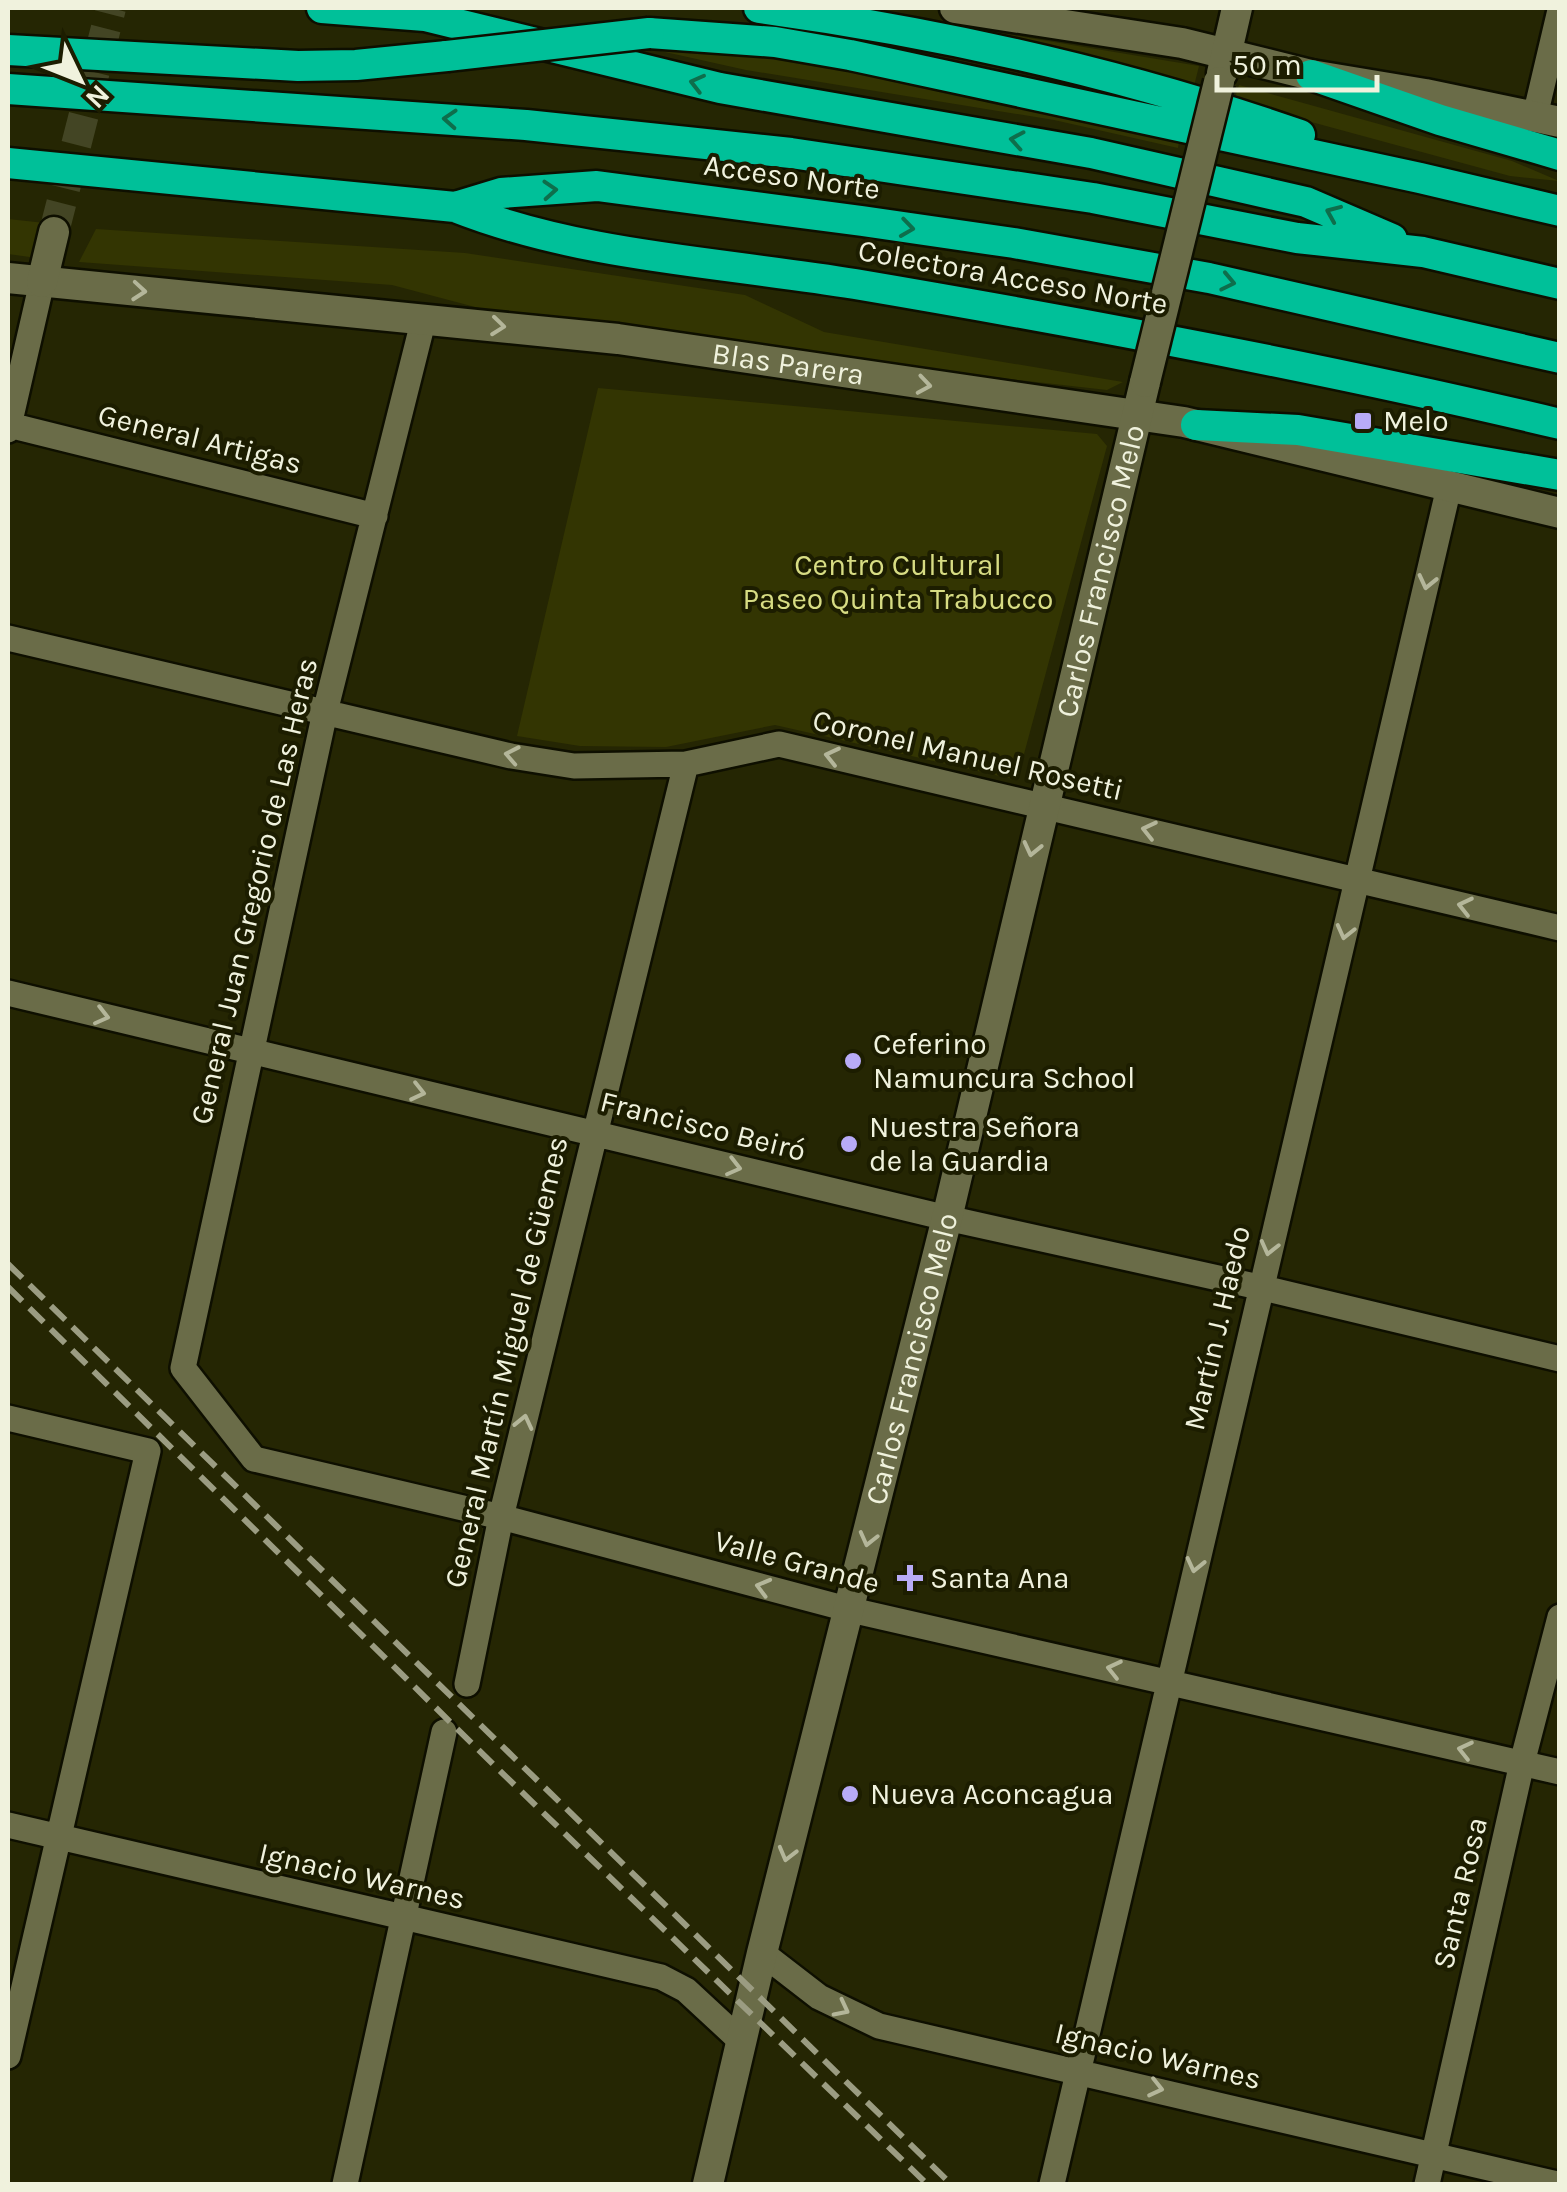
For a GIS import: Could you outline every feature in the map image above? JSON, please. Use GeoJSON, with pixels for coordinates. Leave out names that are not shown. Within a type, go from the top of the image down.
{"type":"FeatureCollection","features":[{"type":"Feature","properties":{"kind":"highway"},"geometry":{"type":"LineString","coordinates":[[322,8],[425,16],[720,88],[1092,153],[1306,202],[1422,252]]}},
{"type":"Feature","properties":{"kind":"highway"},"geometry":{"type":"LineString","coordinates":[[759,8],[883,25],[1064,65],[1273,126],[1420,178]]}},
{"type":"Feature","properties":{"kind":"highway"},"geometry":{"type":"LineString","coordinates":[[8,50],[298,66],[447,56],[649,33],[774,42],[1420,178],[1560,212]]}},
{"type":"Feature","properties":{"kind":"highway"},"geometry":{"type":"LineString","coordinates":[[1312,75],[1440,120],[1560,155]]}},
{"type":"Feature","properties":{"kind":"highway","name":"Acceso Norte"},"geometry":{"type":"LineString","coordinates":[[8,89],[508,124],[772,151],[1094,198],[1297,238],[1422,252],[1560,284]]}},
{"type":"Feature","properties":{"kind":"highway","name":"Acceso Norte"},"geometry":{"type":"LineString","coordinates":[[8,163],[455,207],[501,193],[597,186],[862,221],[1209,278],[1560,358]]}},
{"type":"Feature","properties":{"kind":"highway","name":"Colectora Acceso Norte"},"geometry":{"type":"LineString","coordinates":[[455,207],[504,226],[585,246],[779,272],[1102,326],[1400,386],[1560,424]]}},
{"type":"Feature","properties":{"kind":"highway"},"geometry":{"type":"LineString","coordinates":[[1196,425],[1298,430],[1560,475]]}},
{"type":"Feature","properties":{"kind":"street"},"geometry":{"type":"LineString","coordinates":[[955,8],[1182,42],[1223,68],[1312,75],[1547,119],[1560,10]]}},
{"type":"Feature","properties":{"kind":"street","name":"Carlos Francisco Melo"},"geometry":{"type":"LineString","coordinates":[[708,2184],[762,1953],[947,1218],[1136,413],[1236,8]]}},
{"type":"Feature","properties":{"kind":"street"},"geometry":{"type":"LineString","coordinates":[[8,428],[54,232]]}},
{"type":"Feature","properties":{"kind":"street","name":"Blas Parera"},"geometry":{"type":"LineString","coordinates":[[8,278],[618,339],[1018,400],[1136,413],[1560,513]]}},
{"type":"Feature","properties":{"kind":"street","name":"General Juan Gregorio de Las Heras"},"geometry":{"type":"LineString","coordinates":[[254,1459],[183,1368],[325,712],[424,318]]}},
{"type":"Feature","properties":{"kind":"street","name":"General Artigas"},"geometry":{"type":"LineString","coordinates":[[8,428],[375,516]]}},
{"type":"Feature","properties":{"kind":"street","name":"Martín J. Haedo"},"geometry":{"type":"LineString","coordinates":[[1052,2184],[1449,487]]}},
{"type":"Feature","properties":{"kind":"street","name":"Coronel Manuel Rosetti"},"geometry":{"type":"LineString","coordinates":[[8,638],[511,756],[574,766],[686,764],[779,744],[1560,928]]}},
{"type":"Feature","properties":{"kind":"street","name":"General Martín Miguel de Güemes"},"geometry":{"type":"LineString","coordinates":[[468,1684],[501,1517],[686,764]]}},
{"type":"Feature","properties":{"kind":"street","name":"Francisco Beiró"},"geometry":{"type":"LineString","coordinates":[[8,992],[947,1218],[1560,1359]]}},
{"type":"Feature","properties":{"kind":"street"},"geometry":{"type":"LineString","coordinates":[[8,1418],[148,1451],[8,2056]]}},
{"type":"Feature","properties":{"kind":"street","name":"Valle Grande"},"geometry":{"type":"LineString","coordinates":[[254,1459],[501,1517],[850,1610],[1560,1772]]}},
{"type":"Feature","properties":{"kind":"street","name":"Santa Rosa"},"geometry":{"type":"LineString","coordinates":[[1427,2184],[1522,1763],[1560,1616]]}},
{"type":"Feature","properties":{"kind":"street"},"geometry":{"type":"LineString","coordinates":[[345,2184],[444,1732]]}},
{"type":"Feature","properties":{"kind":"street","name":"Ignacio Warnes"},"geometry":{"type":"LineString","coordinates":[[8,1825],[661,1977],[686,1990],[741,2040]]}},
{"type":"Feature","properties":{"kind":"street","name":"Ignacio Warnes"},"geometry":{"type":"LineString","coordinates":[[762,1953],[819,1997],[879,2026],[1557,2184]]}},
{"type":"Feature","properties":{"kind":"green space"},"geometry":{"type":"Polygon","coordinates":[[[891,15],[1199,66],[1192,94],[891,15]]]}},
{"type":"Feature","properties":{"kind":"green space"},"geometry":{"type":"Polygon","coordinates":[[[656,50],[780,55],[1179,141],[1178,148],[1054,120],[746,70],[656,50]]]}},
{"type":"Feature","properties":{"kind":"green space"},"geometry":{"type":"Polygon","coordinates":[[[1239,85],[1512,161],[1559,181],[1510,176],[1234,101],[1239,85]]]}},
{"type":"Feature","properties":{"kind":"green space"},"geometry":{"type":"Polygon","coordinates":[[[8,219],[45,223],[37,258],[8,254],[8,219]]]}},
{"type":"Feature","properties":{"kind":"green space"},"geometry":{"type":"Polygon","coordinates":[[[96,229],[465,253],[745,295],[824,332],[1123,382],[1107,390],[551,327],[392,285],[79,262],[96,229]]]}},
{"type":"Feature","properties":{"kind":"green space","name":"Centro Cultural Paseo Quinta Trabucco"},"geometry":{"type":"Polygon","coordinates":[[[598,388],[1097,434],[1107,446],[1017,780],[775,725],[666,747],[580,746],[517,736],[598,388]]]}},
{"type":"Feature","properties":{"kind":"tunnel"},"geometry":{"type":"LineString","coordinates":[[54,232],[111,8]]}},
{"type":"Feature","properties":{"kind":"railway"},"geometry":{"type":"LineString","coordinates":[[8,1264],[951,2184]]}},
{"type":"Feature","properties":{"kind":"railway"},"geometry":{"type":"LineString","coordinates":[[8,1287],[927,2184]]}},
{"type":"Feature","properties":{"kind":"place","name":"Melo"},"geometry":{"type":"Point","coordinates":[1363,421]}},
{"type":"Feature","properties":{"kind":"place","name":"Ceferino Namuncura School"},"geometry":{"type":"Point","coordinates":[853,1061]}},
{"type":"Feature","properties":{"kind":"place","name":"Nuestra Señora de la Guardia"},"geometry":{"type":"Point","coordinates":[849,1144]}},
{"type":"Feature","properties":{"kind":"place","name":"Santa Ana"},"geometry":{"type":"Point","coordinates":[910,1578]}},
{"type":"Feature","properties":{"kind":"place","name":"Nueva Aconcagua"},"geometry":{"type":"Point","coordinates":[850,1794]}}]}
